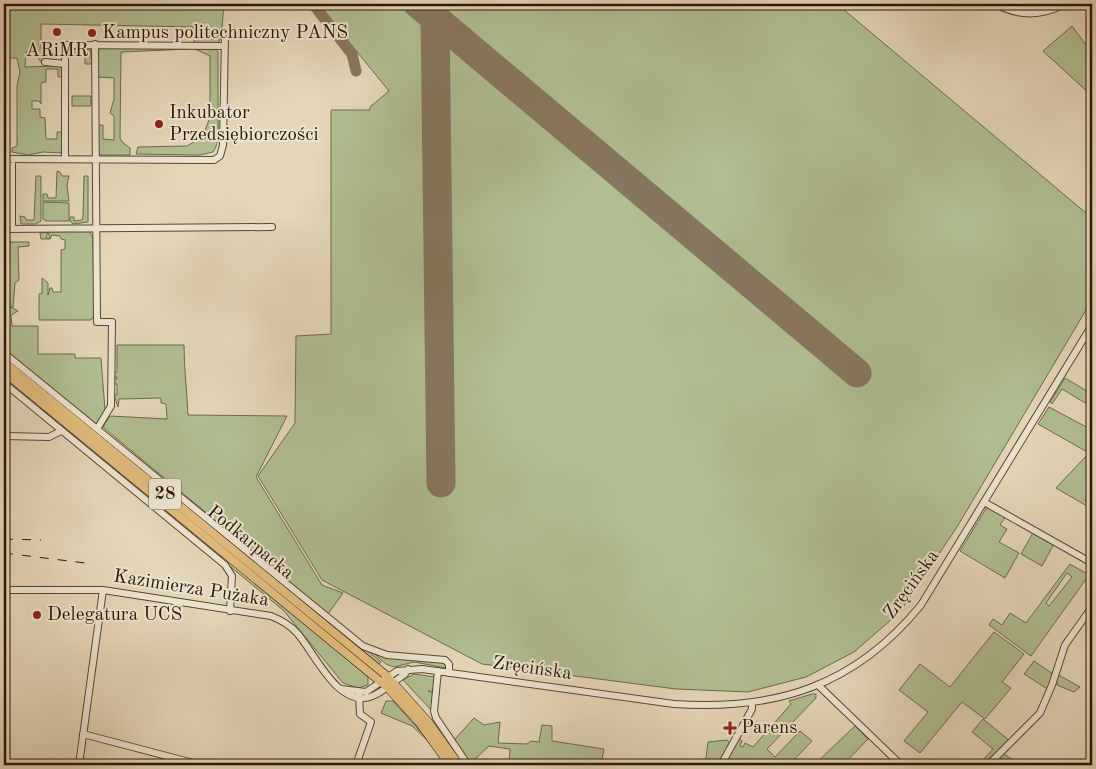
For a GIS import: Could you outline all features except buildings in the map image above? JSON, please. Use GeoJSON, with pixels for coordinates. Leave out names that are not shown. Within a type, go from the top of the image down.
{"type":"FeatureCollection","features":[{"type":"Feature","properties":{"kind":"main road","name":"Podkarpacka"},"geometry":{"type":"LineString","coordinates":[[4,362],[390,685],[429,722],[459,765]]}},
{"type":"Feature","properties":{"kind":"main road","name":"Podkarpacka"},"geometry":{"type":"LineString","coordinates":[[4,372],[137,482],[383,679]]}},
{"type":"Feature","properties":{"kind":"main road","name":"Podkarpacka"},"geometry":{"type":"LineString","coordinates":[[390,685],[450,765]]}},
{"type":"Feature","properties":{"kind":"street"},"geometry":{"type":"LineString","coordinates":[[996,4],[1018,13],[1030,14],[1052,10],[1065,4]]}},
{"type":"Feature","properties":{"kind":"street"},"geometry":{"type":"LineString","coordinates":[[4,159],[214,160],[220,156],[223,145],[223,46],[225,35]]}},
{"type":"Feature","properties":{"kind":"street"},"geometry":{"type":"LineString","coordinates":[[95,44],[97,322],[112,322],[112,395],[108,414],[97,429]]}},
{"type":"Feature","properties":{"kind":"street"},"geometry":{"type":"LineString","coordinates":[[65,160],[65,45],[223,46]]}},
{"type":"Feature","properties":{"kind":"street"},"geometry":{"type":"LineString","coordinates":[[45,62],[65,64]]}},
{"type":"Feature","properties":{"kind":"street"},"geometry":{"type":"LineString","coordinates":[[12,160],[12,228]]}},
{"type":"Feature","properties":{"kind":"street"},"geometry":{"type":"LineString","coordinates":[[4,228],[272,227]]}},
{"type":"Feature","properties":{"kind":"street","name":"Zręcińska"},"geometry":{"type":"LineString","coordinates":[[383,679],[397,670],[438,671],[674,704],[713,706],[752,704],[782,698],[818,685],[842,673],[870,655],[907,621],[932,589],[1092,325]]}},
{"type":"Feature","properties":{"kind":"street"},"geometry":{"type":"LineString","coordinates":[[4,353],[63,399],[97,429],[363,646],[387,655],[445,660],[449,664],[449,673]]}},
{"type":"Feature","properties":{"kind":"street"},"geometry":{"type":"LineString","coordinates":[[4,383],[229,570],[232,579],[230,611]]}},
{"type":"Feature","properties":{"kind":"street"},"geometry":{"type":"LineString","coordinates":[[4,436],[49,436],[61,430]]}},
{"type":"Feature","properties":{"kind":"street"},"geometry":{"type":"LineString","coordinates":[[135,492],[137,482]]}},
{"type":"Feature","properties":{"kind":"street"},"geometry":{"type":"LineString","coordinates":[[984,502],[1092,563]]}},
{"type":"Feature","properties":{"kind":"street","name":"Kazimierza Pużaka"},"geometry":{"type":"LineString","coordinates":[[4,590],[103,590],[230,611],[264,614],[287,624],[298,634],[341,690],[359,695],[374,696],[390,685]]}},
{"type":"Feature","properties":{"kind":"street"},"geometry":{"type":"LineString","coordinates":[[79,765],[103,590]]}},
{"type":"Feature","properties":{"kind":"street"},"geometry":{"type":"LineString","coordinates":[[988,765],[1040,713],[1052,685],[1060,654],[1092,607]]}},
{"type":"Feature","properties":{"kind":"street"},"geometry":{"type":"LineString","coordinates":[[390,685],[405,674],[408,669]]}},
{"type":"Feature","properties":{"kind":"street"},"geometry":{"type":"LineString","coordinates":[[438,671],[434,711],[436,718],[468,765]]}},
{"type":"Feature","properties":{"kind":"street"},"geometry":{"type":"LineString","coordinates":[[356,765],[371,722],[360,714],[359,695],[370,691],[383,679]]}},
{"type":"Feature","properties":{"kind":"street"},"geometry":{"type":"LineString","coordinates":[[818,685],[821,690],[901,765]]}},
{"type":"Feature","properties":{"kind":"street"},"geometry":{"type":"LineString","coordinates":[[720,765],[752,709],[752,704]]}},
{"type":"Feature","properties":{"kind":"street"},"geometry":{"type":"LineString","coordinates":[[83,734],[201,765]]}},
{"type":"Feature","properties":{"kind":"green space"},"geometry":{"type":"Polygon","coordinates":[[[4,4],[224,4],[221,39],[217,43],[194,44],[194,27],[41,24],[41,48],[44,53],[45,63],[42,63],[33,52],[26,52],[25,67],[59,66],[62,69],[62,77],[58,77],[58,69],[46,69],[46,82],[41,83],[41,104],[39,101],[32,101],[32,109],[40,109],[40,117],[45,118],[46,139],[57,139],[57,132],[62,132],[62,153],[43,152],[28,155],[12,152],[12,148],[17,146],[17,86],[20,72],[17,58],[4,58],[4,4]]]}},
{"type":"Feature","properties":{"kind":"green space"},"geometry":{"type":"Polygon","coordinates":[[[318,4],[837,4],[1092,218],[1092,300],[957,527],[900,612],[854,652],[806,677],[748,692],[676,689],[482,664],[322,580],[258,476],[295,423],[296,336],[331,334],[331,110],[370,110],[370,107],[389,91],[318,4]]]}},
{"type":"Feature","properties":{"kind":"green space"},"geometry":{"type":"Polygon","coordinates":[[[1072,26],[1092,53],[1092,96],[1043,51],[1072,26]]]}},
{"type":"Feature","properties":{"kind":"green space"},"geometry":{"type":"Polygon","coordinates":[[[101,46],[189,49],[121,52],[120,138],[130,148],[130,155],[98,155],[98,125],[103,125],[103,139],[114,140],[114,116],[110,113],[114,99],[114,78],[98,77],[98,51],[101,46]]]}},
{"type":"Feature","properties":{"kind":"green space"},"geometry":{"type":"Polygon","coordinates":[[[72,49],[90,49],[92,64],[85,64],[85,53],[77,53],[76,56],[72,56],[72,49]]]}},
{"type":"Feature","properties":{"kind":"green space"},"geometry":{"type":"Polygon","coordinates":[[[195,49],[216,49],[218,52],[218,109],[210,108],[210,56],[195,49]]]}},
{"type":"Feature","properties":{"kind":"green space"},"geometry":{"type":"Polygon","coordinates":[[[72,96],[91,96],[91,106],[72,106],[72,96]]]}},
{"type":"Feature","properties":{"kind":"green space"},"geometry":{"type":"Polygon","coordinates":[[[213,113],[218,114],[218,139],[213,152],[200,155],[136,154],[138,147],[187,146],[203,134],[210,115],[213,113]]]}},
{"type":"Feature","properties":{"kind":"green space"},"geometry":{"type":"Polygon","coordinates":[[[4,163],[9,168],[9,216],[4,224],[4,163]]]}},
{"type":"Feature","properties":{"kind":"green space"},"geometry":{"type":"Polygon","coordinates":[[[57,171],[62,176],[69,176],[67,185],[69,201],[43,201],[43,194],[47,194],[48,198],[56,198],[57,171]]]}},
{"type":"Feature","properties":{"kind":"green space"},"geometry":{"type":"Polygon","coordinates":[[[36,176],[41,176],[41,221],[36,224],[21,224],[20,216],[25,217],[26,220],[34,220],[36,176]]]}},
{"type":"Feature","properties":{"kind":"green space"},"geometry":{"type":"Polygon","coordinates":[[[84,176],[88,176],[88,222],[73,224],[70,221],[70,217],[74,217],[74,221],[82,220],[83,217],[84,176]]]}},
{"type":"Feature","properties":{"kind":"green space"},"geometry":{"type":"Polygon","coordinates":[[[43,202],[69,203],[69,221],[46,221],[43,219],[43,202]]]}},
{"type":"Feature","properties":{"kind":"green space"},"geometry":{"type":"Polygon","coordinates":[[[89,231],[93,238],[94,316],[91,320],[39,320],[39,294],[42,293],[42,278],[48,283],[48,295],[50,288],[52,288],[53,292],[61,292],[61,250],[65,249],[65,240],[61,239],[60,236],[52,235],[50,239],[41,239],[40,233],[48,232],[89,231]]]}},
{"type":"Feature","properties":{"kind":"green space"},"geometry":{"type":"Polygon","coordinates":[[[10,242],[29,242],[29,246],[18,247],[19,280],[15,283],[13,307],[4,306],[4,245],[10,245],[10,242]]]}},
{"type":"Feature","properties":{"kind":"green space"},"geometry":{"type":"Polygon","coordinates":[[[4,307],[13,308],[18,311],[11,315],[12,326],[38,326],[38,354],[75,354],[75,358],[101,358],[105,410],[96,424],[4,349],[4,313],[10,316],[4,312],[4,307]]]}},
{"type":"Feature","properties":{"kind":"green space"},"geometry":{"type":"Polygon","coordinates":[[[117,345],[184,345],[188,415],[287,416],[256,477],[322,585],[343,593],[328,614],[103,427],[110,416],[167,419],[166,404],[161,403],[161,398],[119,399],[118,407],[114,395],[117,395],[117,384],[114,384],[114,379],[117,379],[117,377],[114,377],[114,373],[117,372],[117,345]]]}},
{"type":"Feature","properties":{"kind":"green space"},"geometry":{"type":"Polygon","coordinates":[[[4,376],[78,437],[76,440],[4,380],[4,376]]]}},
{"type":"Feature","properties":{"kind":"green space"},"geometry":{"type":"Polygon","coordinates":[[[1065,378],[1092,394],[1092,407],[1062,389],[1052,404],[1050,402],[1065,378]]]}},
{"type":"Feature","properties":{"kind":"green space"},"geometry":{"type":"Polygon","coordinates":[[[1049,407],[1092,430],[1092,492],[1085,500],[1092,504],[1092,509],[1056,488],[1089,453],[1038,424],[1049,407]]]}},
{"type":"Feature","properties":{"kind":"green space"},"geometry":{"type":"Polygon","coordinates":[[[90,426],[381,662],[379,664],[312,611],[89,428],[90,426]]]}},
{"type":"Feature","properties":{"kind":"green space"},"geometry":{"type":"Polygon","coordinates":[[[85,432],[330,634],[305,616],[84,434],[85,432]]]}},
{"type":"Feature","properties":{"kind":"green space"},"geometry":{"type":"Polygon","coordinates":[[[140,488],[368,677],[368,685],[358,688],[343,683],[284,611],[139,491],[140,488]]]}},
{"type":"Feature","properties":{"kind":"green space"},"geometry":{"type":"Polygon","coordinates":[[[987,507],[1006,516],[1000,525],[1007,529],[999,542],[1019,553],[1005,578],[960,551],[987,507]]]}},
{"type":"Feature","properties":{"kind":"green space"},"geometry":{"type":"Polygon","coordinates":[[[1034,531],[1055,542],[1042,566],[1021,554],[1034,531]]]}},
{"type":"Feature","properties":{"kind":"green space"},"geometry":{"type":"Polygon","coordinates":[[[1070,564],[1089,575],[1031,656],[989,625],[993,619],[1002,625],[1010,613],[1026,623],[1070,564]],[[1067,573],[1046,603],[1049,606],[1072,577],[1067,573]]]}},
{"type":"Feature","properties":{"kind":"green space"},"geometry":{"type":"Polygon","coordinates":[[[994,632],[1024,654],[1002,682],[1011,688],[985,719],[962,702],[920,753],[904,741],[928,712],[899,690],[920,664],[950,687],[994,632]]]}},
{"type":"Feature","properties":{"kind":"green space"},"geometry":{"type":"Polygon","coordinates":[[[371,651],[444,663],[446,668],[414,662],[394,667],[386,664],[371,651]]]}},
{"type":"Feature","properties":{"kind":"green space"},"geometry":{"type":"Polygon","coordinates":[[[1034,661],[1053,674],[1049,690],[1024,674],[1034,661]]]}},
{"type":"Feature","properties":{"kind":"green space"},"geometry":{"type":"Polygon","coordinates":[[[414,674],[435,677],[433,691],[428,691],[433,693],[432,711],[403,680],[414,674]]]}},
{"type":"Feature","properties":{"kind":"green space"},"geometry":{"type":"Polygon","coordinates":[[[1057,674],[1080,687],[1074,692],[1057,685],[1057,674]]]}},
{"type":"Feature","properties":{"kind":"green space"},"geometry":{"type":"Polygon","coordinates":[[[816,694],[816,698],[767,749],[775,757],[800,731],[812,741],[789,765],[724,765],[739,739],[742,741],[740,746],[743,747],[745,743],[753,747],[791,704],[789,701],[816,694]]]}},
{"type":"Feature","properties":{"kind":"green space"},"geometry":{"type":"Polygon","coordinates":[[[386,701],[393,701],[431,743],[447,765],[431,744],[412,726],[381,713],[386,701]]]}},
{"type":"Feature","properties":{"kind":"green space"},"geometry":{"type":"Polygon","coordinates":[[[474,718],[484,725],[500,722],[498,743],[527,744],[531,741],[539,742],[542,725],[552,726],[552,741],[604,749],[601,765],[496,765],[496,762],[509,763],[510,749],[489,746],[473,761],[467,760],[454,740],[474,718]]]}},
{"type":"Feature","properties":{"kind":"green space"},"geometry":{"type":"Polygon","coordinates":[[[983,719],[1010,741],[988,764],[983,760],[993,749],[972,732],[983,719]]]}},
{"type":"Feature","properties":{"kind":"green space"},"geometry":{"type":"Polygon","coordinates":[[[855,726],[868,739],[843,765],[814,765],[855,726]]]}},
{"type":"Feature","properties":{"kind":"green space"},"geometry":{"type":"Polygon","coordinates":[[[727,740],[730,743],[717,765],[705,765],[708,742],[727,740]]]}},
{"type":"Feature","properties":{"kind":"green space"},"geometry":{"type":"Polygon","coordinates":[[[1002,753],[1020,764],[990,765],[1002,753]]]}},
{"type":"Feature","properties":{"kind":"taxiway"},"geometry":{"type":"LineString","coordinates":[[313,4],[352,54],[356,71]]}},
{"type":"Feature","properties":{"kind":"runway"},"geometry":{"type":"LineString","coordinates":[[418,4],[857,373]]}},
{"type":"Feature","properties":{"kind":"runway"},"geometry":{"type":"LineString","coordinates":[[435,18],[441,483]]}},
{"type":"Feature","properties":{"kind":"railway"},"geometry":{"type":"LineString","coordinates":[[4,539],[41,540]]}},
{"type":"Feature","properties":{"kind":"railway"},"geometry":{"type":"LineString","coordinates":[[4,553],[85,563]]}},
{"type":"Feature","properties":{"kind":"place","name":"ARiMR"},"geometry":{"type":"Point","coordinates":[57,32]}},
{"type":"Feature","properties":{"kind":"place","name":"Kampus politechniczny PANS"},"geometry":{"type":"Point","coordinates":[92,33]}},
{"type":"Feature","properties":{"kind":"place","name":"Inkubator Przedsiębiorczości"},"geometry":{"type":"Point","coordinates":[159,124]}},
{"type":"Feature","properties":{"kind":"place","name":"Delegatura UCS"},"geometry":{"type":"Point","coordinates":[37,615]}},
{"type":"Feature","properties":{"kind":"place","name":"Parens"},"geometry":{"type":"Point","coordinates":[730,728]}}]}
